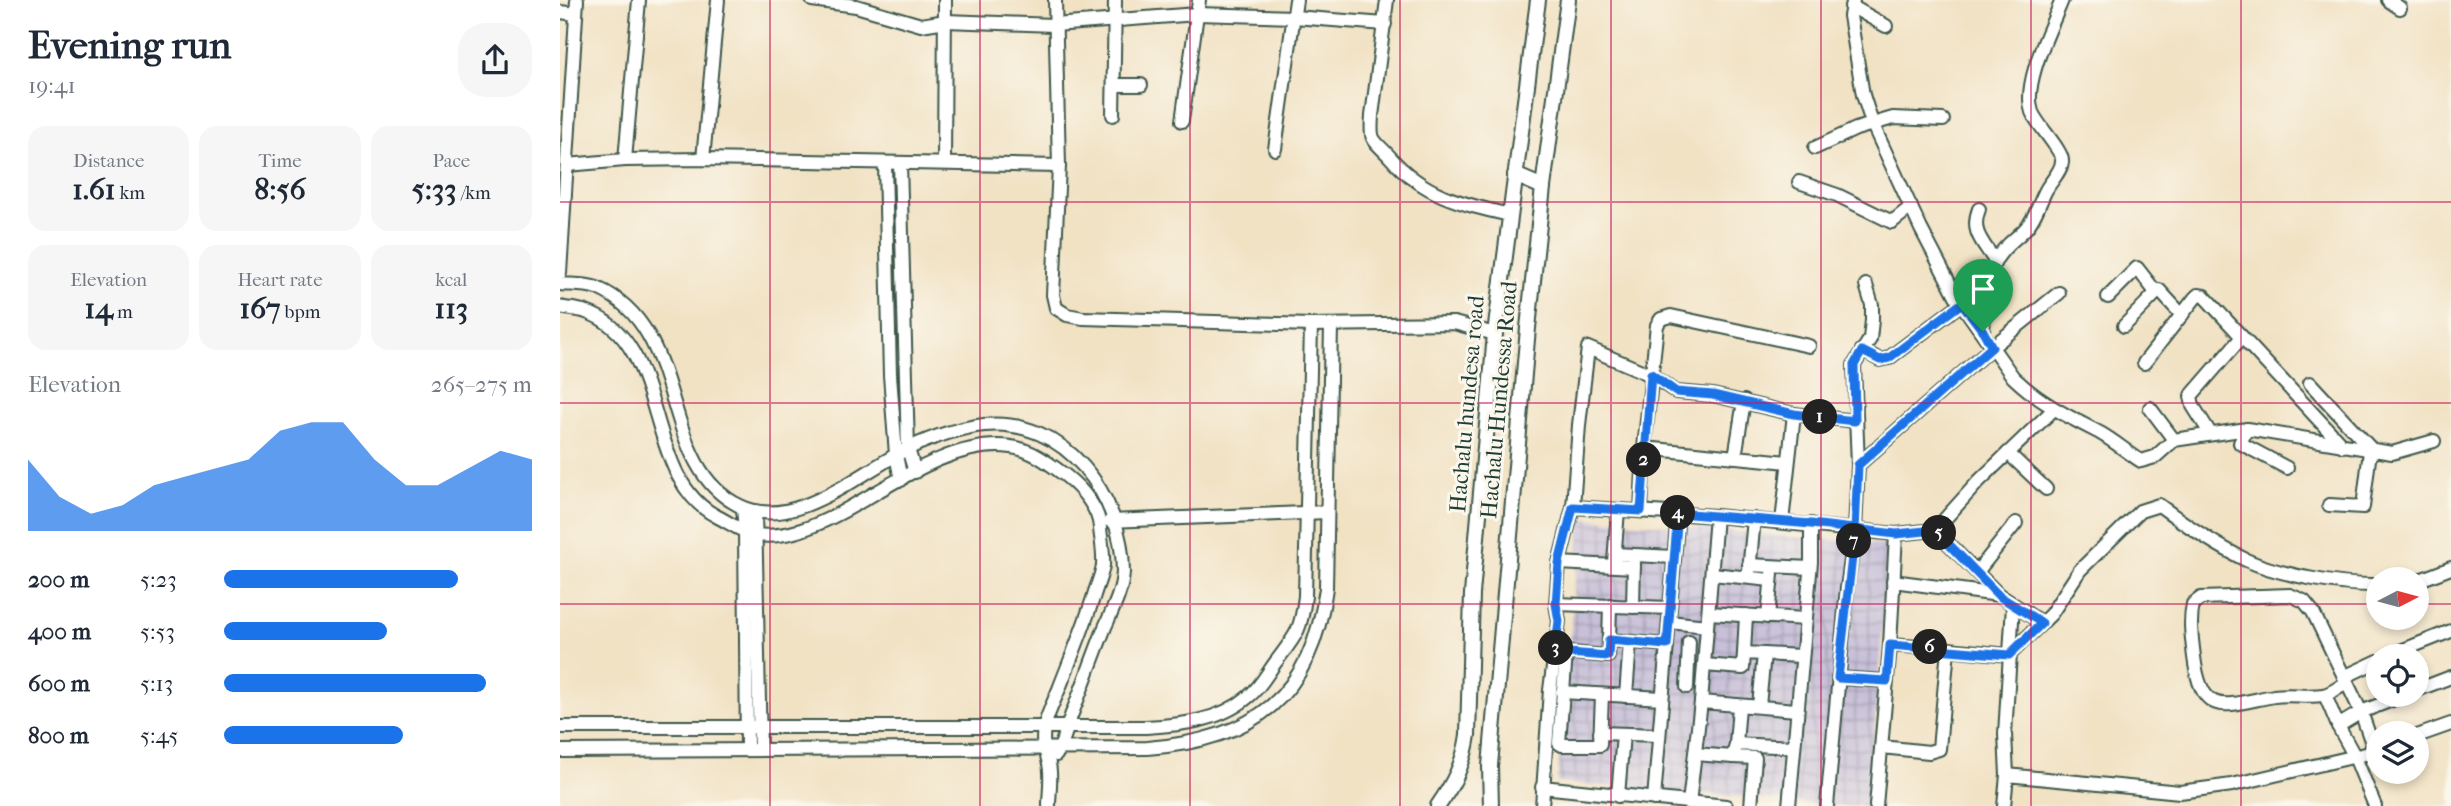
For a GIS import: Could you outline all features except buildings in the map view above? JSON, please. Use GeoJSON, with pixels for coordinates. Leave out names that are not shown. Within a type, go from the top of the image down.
{"type":"FeatureCollection","features":[{"type":"Feature","properties":{"kind":"main road","name":"Hachalu hundesa road"},"geometry":{"type":"LineString","coordinates":[[1437,806],[1456,779],[1465,754],[1468,735],[1472,594],[1495,334],[1538,0]]}},
{"type":"Feature","properties":{"kind":"main road","name":"Hachalu Hundessa Road"},"geometry":{"type":"LineString","coordinates":[[1491,806],[1490,766],[1528,328],[1543,187],[1568,0]]}},
{"type":"Feature","properties":{"kind":"main road"},"geometry":{"type":"LineString","coordinates":[[1515,175],[1543,187]]}},
{"type":"Feature","properties":{"kind":"street"},"geometry":{"type":"LineString","coordinates":[[560,273],[567,52],[577,0]]}},
{"type":"Feature","properties":{"kind":"street"},"geometry":{"type":"LineString","coordinates":[[625,160],[639,0]]}},
{"type":"Feature","properties":{"kind":"street"},"geometry":{"type":"LineString","coordinates":[[703,159],[719,0]]}},
{"type":"Feature","properties":{"kind":"street"},"geometry":{"type":"LineString","coordinates":[[812,0],[856,6],[921,25],[946,21],[1054,25],[1197,15],[1294,16],[1385,24]]}},
{"type":"Feature","properties":{"kind":"street"},"geometry":{"type":"LineString","coordinates":[[944,163],[945,0]]}},
{"type":"Feature","properties":{"kind":"street"},"geometry":{"type":"LineString","coordinates":[[1055,0],[1059,166],[1053,295],[1056,308],[1067,315],[1083,317],[1331,326],[1454,323],[1495,334]]}},
{"type":"Feature","properties":{"kind":"street"},"geometry":{"type":"LineString","coordinates":[[1113,115],[1115,0]]}},
{"type":"Feature","properties":{"kind":"street"},"geometry":{"type":"LineString","coordinates":[[1182,121],[1199,0]]}},
{"type":"Feature","properties":{"kind":"street"},"geometry":{"type":"LineString","coordinates":[[1275,149],[1296,0]]}},
{"type":"Feature","properties":{"kind":"street"},"geometry":{"type":"LineString","coordinates":[[1387,0],[1371,124],[1375,145],[1387,153],[1405,176],[1454,202],[1510,215]]}},
{"type":"Feature","properties":{"kind":"street"},"geometry":{"type":"LineString","coordinates":[[1983,331],[1987,283],[1995,261],[2009,241],[2035,217],[2045,191],[2062,162],[2061,156],[2031,110],[2030,92],[2041,53],[2062,0]]}},
{"type":"Feature","properties":{"kind":"street"},"geometry":{"type":"LineString","coordinates":[[1886,26],[1852,3],[1850,16],[1863,95],[1872,123],[1911,207],[1962,303],[2013,377],[2053,410],[2103,435],[2141,461],[2155,457],[2174,440],[2247,429],[2392,453],[2434,441]]}},
{"type":"Feature","properties":{"kind":"street"},"geometry":{"type":"LineString","coordinates":[[560,12],[576,14]]}},
{"type":"Feature","properties":{"kind":"street"},"geometry":{"type":"LineString","coordinates":[[1114,85],[1141,85]]}},
{"type":"Feature","properties":{"kind":"street"},"geometry":{"type":"LineString","coordinates":[[1815,148],[1872,123],[1893,118],[1943,120]]}},
{"type":"Feature","properties":{"kind":"street"},"geometry":{"type":"LineString","coordinates":[[565,158],[1059,166]]}},
{"type":"Feature","properties":{"kind":"street"},"geometry":{"type":"LineString","coordinates":[[901,163],[908,449],[915,472]]}},
{"type":"Feature","properties":{"kind":"street"},"geometry":{"type":"LineString","coordinates":[[885,164],[886,275],[896,455],[901,480]]}},
{"type":"Feature","properties":{"kind":"street"},"geometry":{"type":"LineString","coordinates":[[1799,182],[1837,195],[1892,222],[1911,207]]}},
{"type":"Feature","properties":{"kind":"street"},"geometry":{"type":"LineString","coordinates":[[1979,209],[1975,222],[1976,230],[1995,261]]}},
{"type":"Feature","properties":{"kind":"street"},"geometry":{"type":"LineString","coordinates":[[2108,297],[2137,268],[2155,291],[2159,290],[2182,315]]}},
{"type":"Feature","properties":{"kind":"street"},"geometry":{"type":"LineString","coordinates":[[560,284],[595,288],[619,302],[641,325],[661,359],[687,443],[699,469],[711,485],[728,500],[749,510],[783,510],[806,506],[841,490],[908,449],[943,433],[983,425],[1024,427],[1060,445],[1082,463],[1107,499],[1115,520],[1119,532],[1123,572],[1121,588],[1060,749],[1049,764]]}},
{"type":"Feature","properties":{"kind":"street"},"geometry":{"type":"LineString","coordinates":[[1827,806],[1855,531],[1858,465],[1854,365],[1870,339],[1872,320],[1872,305],[1866,285]]}},
{"type":"Feature","properties":{"kind":"street"},"geometry":{"type":"LineString","coordinates":[[2124,326],[2155,291]]}},
{"type":"Feature","properties":{"kind":"street"},"geometry":{"type":"LineString","coordinates":[[1858,465],[1992,347],[2059,293]]}},
{"type":"Feature","properties":{"kind":"street"},"geometry":{"type":"LineString","coordinates":[[2144,363],[2198,295],[2204,296],[2343,446]]}},
{"type":"Feature","properties":{"kind":"street"},"geometry":{"type":"LineString","coordinates":[[1862,351],[1880,360],[1889,358],[1962,303]]}},
{"type":"Feature","properties":{"kind":"street"},"geometry":{"type":"LineString","coordinates":[[560,307],[586,312],[604,320],[621,337],[635,357],[653,403],[671,462],[681,482],[704,509],[751,533],[785,534],[816,526],[929,463],[959,452],[989,446],[1013,447],[1044,459],[1072,481],[1086,496],[1100,523],[1103,566],[1086,621],[1044,727],[1043,748],[1049,764],[1049,806]]}},
{"type":"Feature","properties":{"kind":"street"},"geometry":{"type":"LineString","coordinates":[[1641,511],[1651,374],[1657,325],[1661,319],[1671,316],[1809,346]]}},
{"type":"Feature","properties":{"kind":"street"},"geometry":{"type":"LineString","coordinates":[[560,727],[1146,727],[1185,725],[1223,713],[1249,697],[1298,632],[1305,596],[1311,325]]}},
{"type":"Feature","properties":{"kind":"street"},"geometry":{"type":"LineString","coordinates":[[560,751],[1060,749],[1184,745],[1223,734],[1263,713],[1290,687],[1310,655],[1317,637],[1326,588],[1331,326]]}},
{"type":"Feature","properties":{"kind":"street"},"geometry":{"type":"LineString","coordinates":[[2210,433],[2193,406],[2191,396],[2242,337]]}},
{"type":"Feature","properties":{"kind":"street"},"geometry":{"type":"LineString","coordinates":[[1659,735],[1562,745],[1559,743],[1562,692],[1556,604],[1559,563],[1573,507],[1588,348],[1651,374],[1676,392],[1713,395],[1794,414],[1855,421]]}},
{"type":"Feature","properties":{"kind":"street"},"geometry":{"type":"LineString","coordinates":[[2310,383],[2372,451],[2363,507],[2329,505]]}},
{"type":"Feature","properties":{"kind":"street"},"geometry":{"type":"LineString","coordinates":[[1735,457],[1744,401]]}},
{"type":"Feature","properties":{"kind":"street"},"geometry":{"type":"LineString","coordinates":[[2150,408],[2174,440]]}},
{"type":"Feature","properties":{"kind":"street"},"geometry":{"type":"LineString","coordinates":[[1573,507],[1754,519],[1896,534],[1935,530],[1979,481],[2053,410]]}},
{"type":"Feature","properties":{"kind":"street"},"geometry":{"type":"LineString","coordinates":[[1782,522],[1794,414]]}},
{"type":"Feature","properties":{"kind":"street"},"geometry":{"type":"LineString","coordinates":[[2247,429],[2240,443],[2287,468]]}},
{"type":"Feature","properties":{"kind":"street"},"geometry":{"type":"LineString","coordinates":[[1644,448],[1788,462]]}},
{"type":"Feature","properties":{"kind":"street"},"geometry":{"type":"LineString","coordinates":[[2008,453],[2046,489]]}},
{"type":"Feature","properties":{"kind":"street"},"geometry":{"type":"LineString","coordinates":[[1890,645],[2009,655],[2051,614],[2080,570],[2140,511],[2159,505],[2230,552],[2250,561],[2300,576],[2366,584]]}},
{"type":"Feature","properties":{"kind":"street"},"geometry":{"type":"LineString","coordinates":[[749,510],[760,728],[754,750]]}},
{"type":"Feature","properties":{"kind":"street"},"geometry":{"type":"LineString","coordinates":[[1614,559],[1618,510]]}},
{"type":"Feature","properties":{"kind":"street"},"geometry":{"type":"LineString","coordinates":[[1100,523],[1115,520],[1326,512]]}},
{"type":"Feature","properties":{"kind":"street"},"geometry":{"type":"LineString","coordinates":[[1654,799],[1678,513]]}},
{"type":"Feature","properties":{"kind":"street"},"geometry":{"type":"LineString","coordinates":[[1689,803],[1701,702],[1716,516]]}},
{"type":"Feature","properties":{"kind":"street"},"geometry":{"type":"LineString","coordinates":[[1749,571],[1754,519]]}},
{"type":"Feature","properties":{"kind":"street"},"geometry":{"type":"LineString","coordinates":[[1977,572],[2016,523]]}},
{"type":"Feature","properties":{"kind":"street"},"geometry":{"type":"LineString","coordinates":[[1789,806],[1810,568],[1811,524]]}},
{"type":"Feature","properties":{"kind":"street"},"geometry":{"type":"LineString","coordinates":[[1935,530],[1999,596],[2042,623]]}},
{"type":"Feature","properties":{"kind":"street"},"geometry":{"type":"LineString","coordinates":[[751,533],[746,728],[754,750]]}},
{"type":"Feature","properties":{"kind":"street"},"geometry":{"type":"LineString","coordinates":[[1876,806],[1890,645],[1896,534]]}},
{"type":"Feature","properties":{"kind":"street"},"geometry":{"type":"LineString","coordinates":[[1559,563],[1674,557]]}},
{"type":"Feature","properties":{"kind":"street"},"geometry":{"type":"LineString","coordinates":[[1633,607],[1634,561]]}},
{"type":"Feature","properties":{"kind":"street"},"geometry":{"type":"LineString","coordinates":[[1712,574],[1749,571],[1772,573],[1810,568]]}},
{"type":"Feature","properties":{"kind":"street"},"geometry":{"type":"LineString","coordinates":[[2429,576],[2451,568]]}},
{"type":"Feature","properties":{"kind":"street"},"geometry":{"type":"LineString","coordinates":[[1768,617],[1772,573]]}},
{"type":"Feature","properties":{"kind":"street"},"geometry":{"type":"LineString","coordinates":[[1893,581],[1999,596]]}},
{"type":"Feature","properties":{"kind":"street"},"geometry":{"type":"LineString","coordinates":[[2366,668],[2345,680],[2325,695],[2276,696],[2230,705],[2207,699],[2197,680],[2190,618],[2193,604],[2201,598],[2290,594],[2297,597],[2313,612],[2345,680],[2361,712],[2366,724]]}},
{"type":"Feature","properties":{"kind":"street"},"geometry":{"type":"LineString","coordinates":[[1556,604],[1633,607],[1708,619],[1746,615],[1805,619]]}},
{"type":"Feature","properties":{"kind":"street"},"geometry":{"type":"LineString","coordinates":[[2004,806],[2009,655],[2014,605]]}},
{"type":"Feature","properties":{"kind":"street"},"geometry":{"type":"LineString","coordinates":[[1608,656],[1610,606]]}},
{"type":"Feature","properties":{"kind":"street"},"geometry":{"type":"LineString","coordinates":[[1743,668],[1746,615]]}},
{"type":"Feature","properties":{"kind":"street"},"geometry":{"type":"LineString","coordinates":[[2418,644],[2451,631]]}},
{"type":"Feature","properties":{"kind":"street"},"geometry":{"type":"LineString","coordinates":[[1609,640],[1667,645]]}},
{"type":"Feature","properties":{"kind":"street"},"geometry":{"type":"LineString","coordinates":[[1626,696],[1630,642]]}},
{"type":"Feature","properties":{"kind":"street"},"geometry":{"type":"LineString","coordinates":[[1687,687],[1689,642]]}},
{"type":"Feature","properties":{"kind":"street"},"geometry":{"type":"LineString","coordinates":[[1882,747],[1929,752],[1939,749],[1948,649]]}},
{"type":"Feature","properties":{"kind":"street"},"geometry":{"type":"LineString","coordinates":[[1560,652],[1629,658]]}},
{"type":"Feature","properties":{"kind":"street"},"geometry":{"type":"LineString","coordinates":[[1542,806],[1542,786],[1560,652]]}},
{"type":"Feature","properties":{"kind":"street"},"geometry":{"type":"LineString","coordinates":[[1744,653],[1801,656]]}},
{"type":"Feature","properties":{"kind":"street"},"geometry":{"type":"LineString","coordinates":[[1759,706],[1764,654]]}},
{"type":"Feature","properties":{"kind":"street"},"geometry":{"type":"LineString","coordinates":[[1704,665],[1763,670]]}},
{"type":"Feature","properties":{"kind":"street"},"geometry":{"type":"LineString","coordinates":[[2429,685],[2451,677]]}},
{"type":"Feature","properties":{"kind":"street"},"geometry":{"type":"LineString","coordinates":[[1838,678],[1887,681]]}},
{"type":"Feature","properties":{"kind":"street"},"geometry":{"type":"LineString","coordinates":[[1562,692],[1626,696],[1687,687],[1702,688]]}},
{"type":"Feature","properties":{"kind":"street"},"geometry":{"type":"LineString","coordinates":[[1600,739],[1602,695]]}},
{"type":"Feature","properties":{"kind":"street"},"geometry":{"type":"LineString","coordinates":[[2325,695],[2338,726],[2356,757],[2375,806]]}},
{"type":"Feature","properties":{"kind":"street"},"geometry":{"type":"LineString","coordinates":[[1249,697],[1263,713]]}},
{"type":"Feature","properties":{"kind":"street"},"geometry":{"type":"LineString","coordinates":[[1701,702],[1796,709]]}},
{"type":"Feature","properties":{"kind":"street"},"geometry":{"type":"LineString","coordinates":[[1735,750],[1739,705]]}},
{"type":"Feature","properties":{"kind":"street"},"geometry":{"type":"LineString","coordinates":[[2338,726],[2374,707]]}},
{"type":"Feature","properties":{"kind":"street"},"geometry":{"type":"LineString","coordinates":[[2429,732],[2451,724]]}},
{"type":"Feature","properties":{"kind":"street"},"geometry":{"type":"LineString","coordinates":[[1618,796],[1622,740]]}},
{"type":"Feature","properties":{"kind":"street"},"geometry":{"type":"LineString","coordinates":[[1695,754],[1735,750],[1756,752],[1794,747]]}},
{"type":"Feature","properties":{"kind":"street"},"geometry":{"type":"LineString","coordinates":[[1751,806],[1756,752]]}},
{"type":"Feature","properties":{"kind":"street"},"geometry":{"type":"LineString","coordinates":[[2007,775],[2180,792],[2232,785],[2366,754]]}},
{"type":"Feature","properties":{"kind":"street"},"geometry":{"type":"LineString","coordinates":[[1542,786],[1726,806]]}},
{"type":"Feature","properties":{"kind":"shaded area"},"geometry":{"type":"Polygon","coordinates":[[[1581,518],[1889,545],[1868,806],[1557,782],[1581,518]]]}},
{"type":"Feature","properties":{"kind":"route"},"geometry":{"type":"LineString","coordinates":[[1983,331],[1962,303],[1889,358],[1880,360],[1862,351],[1854,365],[1855,421],[1794,414],[1713,395],[1676,392],[1651,374],[1641,511],[1573,507],[1559,563],[1556,604],[1559,621],[1555,652],[1608,656],[1609,640],[1667,645],[1678,513],[1811,524],[1855,531],[1896,534],[1935,530],[1999,596],[2042,623],[2009,655],[1890,645],[1887,681],[1838,678],[1855,531],[1858,465],[1992,347],[1983,331]]}}]}
